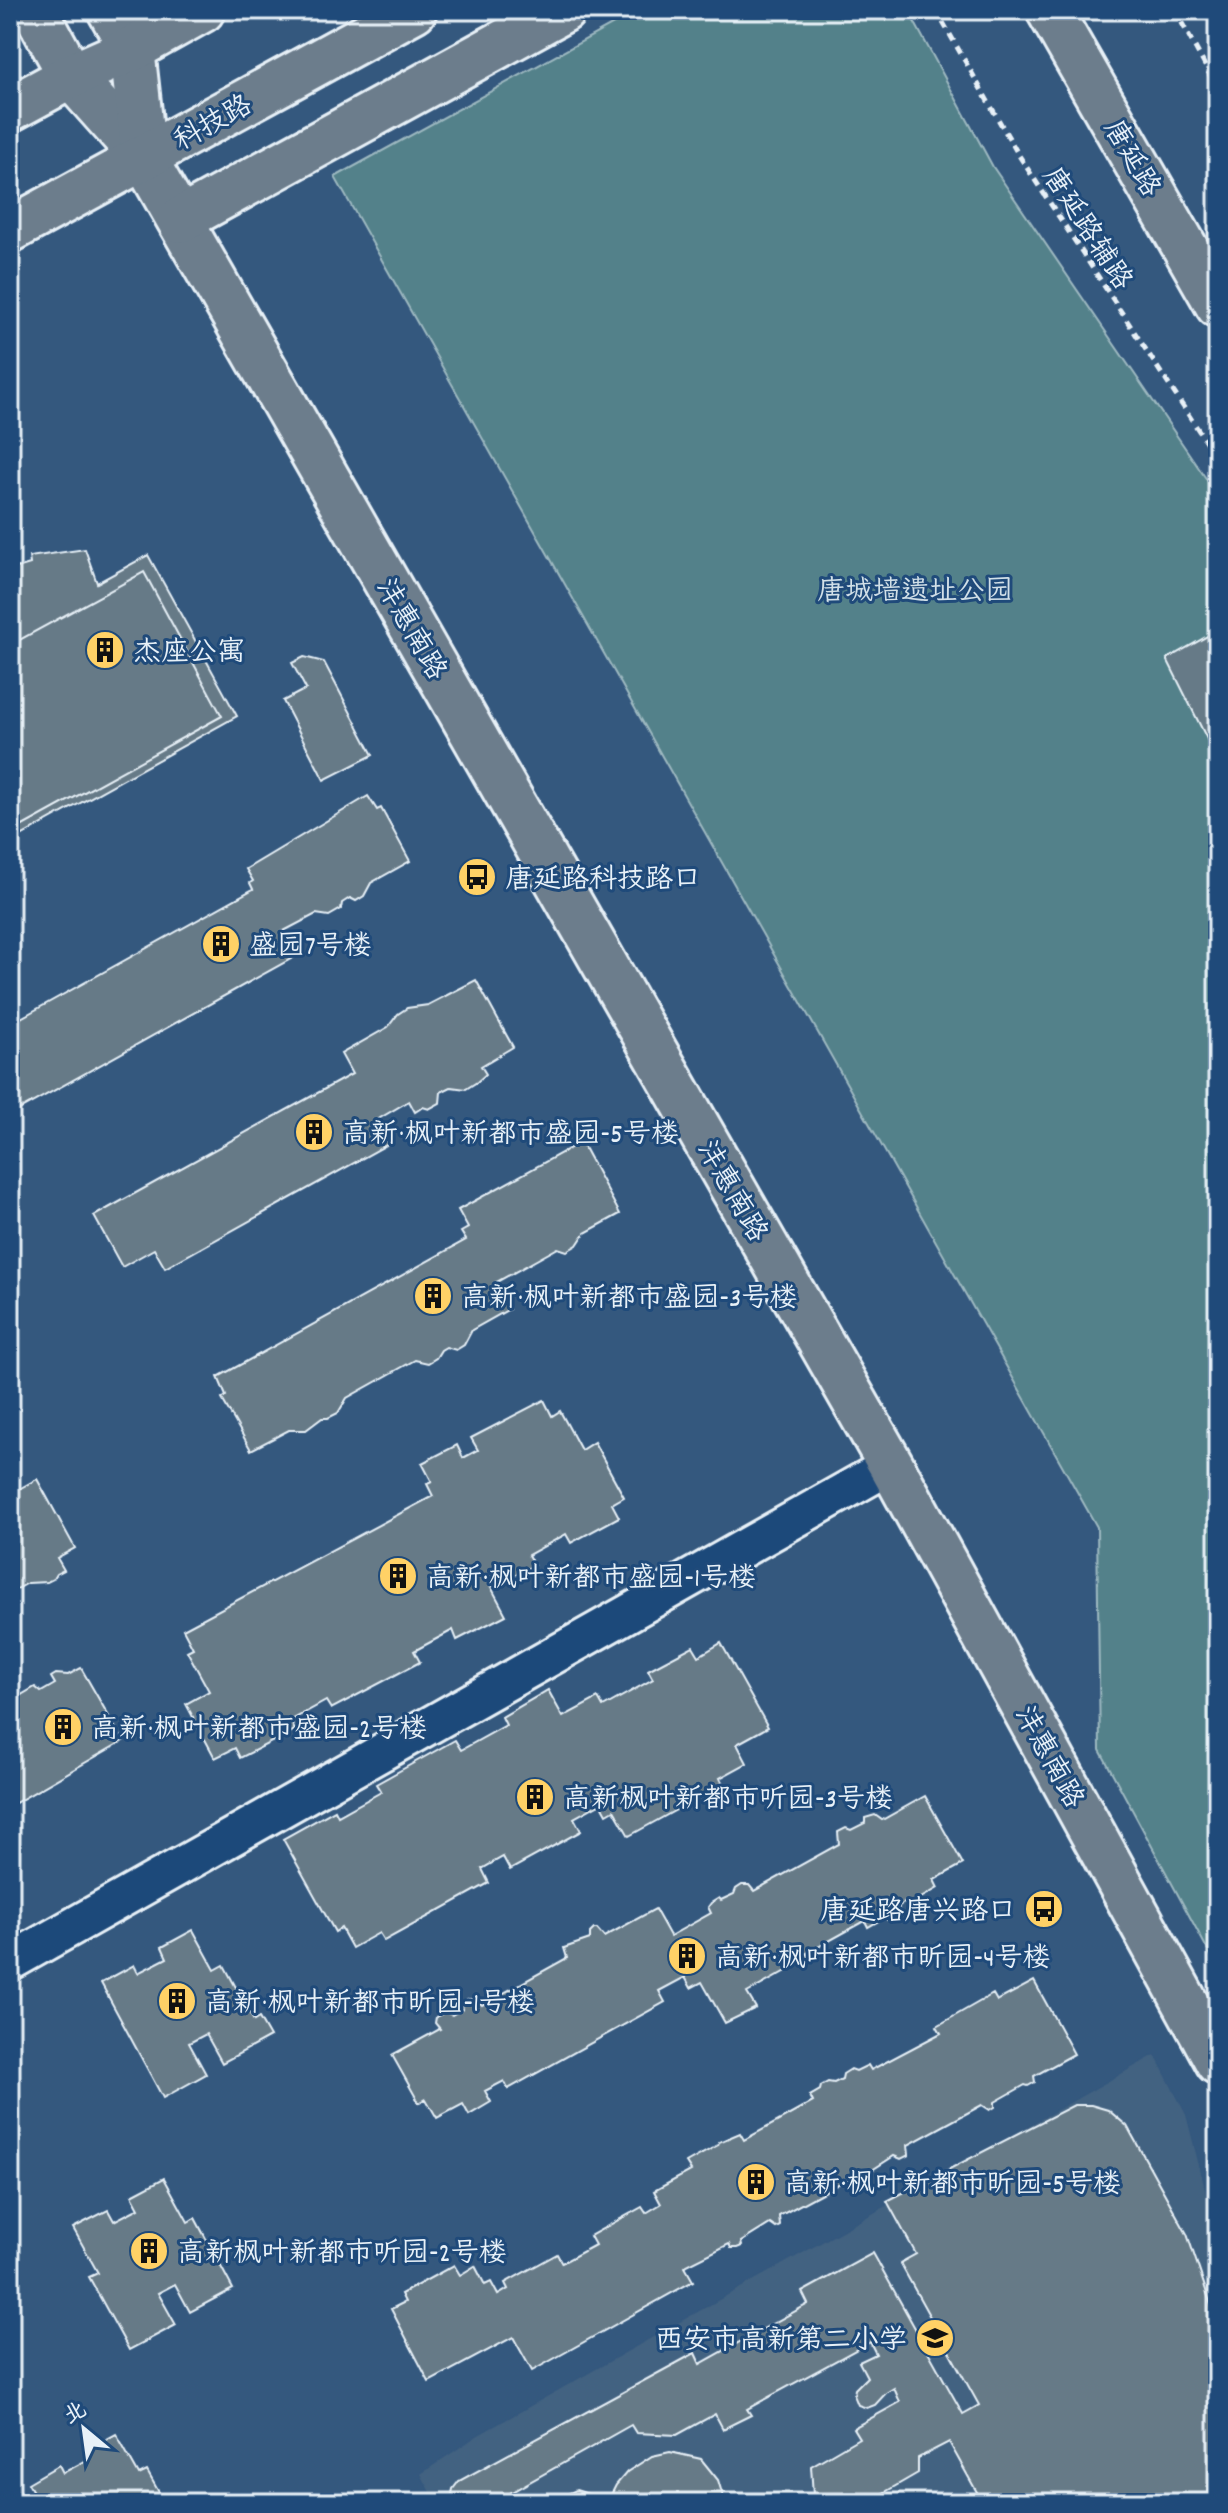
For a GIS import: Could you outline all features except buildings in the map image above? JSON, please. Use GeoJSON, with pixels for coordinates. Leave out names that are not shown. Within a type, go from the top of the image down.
{"type":"FeatureCollection","features":[{"type":"Feature","properties":{"kind":"main road","name":"沣惠南路"},"geometry":{"type":"LineString","coordinates":[[35,10],[71,76],[144,158],[180,220],[891,1465],[1218,2062]]}},
{"type":"Feature","properties":{"kind":"main road","name":"沣惠南路"},"geometry":{"type":"LineString","coordinates":[[110,10],[132,30],[144,158]]}},
{"type":"Feature","properties":{"kind":"main road"},"geometry":{"type":"LineString","coordinates":[[10,109],[71,76],[132,30],[202,10]]}},
{"type":"Feature","properties":{"kind":"main road","name":"科技路"},"geometry":{"type":"LineString","coordinates":[[10,230],[414,10]]}},
{"type":"Feature","properties":{"kind":"main road"},"geometry":{"type":"LineString","coordinates":[[180,220],[563,10]]}},
{"type":"Feature","properties":{"kind":"main road","name":"唐延路"},"geometry":{"type":"LineString","coordinates":[[1049,10],[1218,305]]}},
{"type":"Feature","properties":{"kind":"street"},"geometry":{"type":"LineString","coordinates":[[10,1962],[891,1465]]}},
{"type":"Feature","properties":{"kind":"path","name":"唐延路辅路"},"geometry":{"type":"LineString","coordinates":[[936,10],[1018,154],[1218,460]]}},
{"type":"Feature","properties":{"kind":"path"},"geometry":{"type":"LineString","coordinates":[[1175,10],[1218,90]]}},
{"type":"Feature","properties":{"kind":"shaded area","name":"西安市高新第二小学"},"geometry":{"type":"Polygon","coordinates":[[[1155,2055],[1186,2115],[1218,2240],[1218,2503],[437,2503],[421,2474],[477,2436],[1155,2055]]]}},
{"type":"Feature","properties":{"kind":"green space","name":"唐城墙遗址公园"},"geometry":{"type":"Polygon","coordinates":[[[639,10],[908,10],[993,167],[1218,496],[1218,1969],[1100,1750],[1097,1527],[335,177],[639,10]]]}},
{"type":"Feature","properties":{"kind":"place","name":"杰座公寓"},"geometry":{"type":"Point","coordinates":[105,650]}},
{"type":"Feature","properties":{"kind":"place","name":"唐延路科技路口"},"geometry":{"type":"Point","coordinates":[477,877]}},
{"type":"Feature","properties":{"kind":"place","name":"盛园7号楼"},"geometry":{"type":"Point","coordinates":[221,944]}},
{"type":"Feature","properties":{"kind":"place","name":"高新·枫叶新都市盛园-5号楼"},"geometry":{"type":"Point","coordinates":[314,1132]}},
{"type":"Feature","properties":{"kind":"place","name":"高新·枫叶新都市盛园-3号楼"},"geometry":{"type":"Point","coordinates":[433,1296]}},
{"type":"Feature","properties":{"kind":"place","name":"高新·枫叶新都市盛园-1号楼"},"geometry":{"type":"Point","coordinates":[398,1576]}},
{"type":"Feature","properties":{"kind":"place","name":"高新·枫叶新都市盛园-2号楼"},"geometry":{"type":"Point","coordinates":[63,1727]}},
{"type":"Feature","properties":{"kind":"place","name":"高新枫叶新都市听园-3号楼"},"geometry":{"type":"Point","coordinates":[535,1797]}},
{"type":"Feature","properties":{"kind":"place","name":"唐延路唐兴路口"},"geometry":{"type":"Point","coordinates":[1044,1909]}},
{"type":"Feature","properties":{"kind":"place","name":"高新·枫叶新都市昕园-4号楼"},"geometry":{"type":"Point","coordinates":[687,1956]}},
{"type":"Feature","properties":{"kind":"place","name":"高新·枫叶新都市昕园-1号楼"},"geometry":{"type":"Point","coordinates":[177,2001]}},
{"type":"Feature","properties":{"kind":"place","name":"高新·枫叶新都市昕园-5号楼"},"geometry":{"type":"Point","coordinates":[756,2182]}},
{"type":"Feature","properties":{"kind":"place","name":"高新枫叶新都市听园-2号楼"},"geometry":{"type":"Point","coordinates":[149,2251]}},
{"type":"Feature","properties":{"kind":"place","name":"西安市高新第二小学"},"geometry":{"type":"Point","coordinates":[935,2338]}}]}
